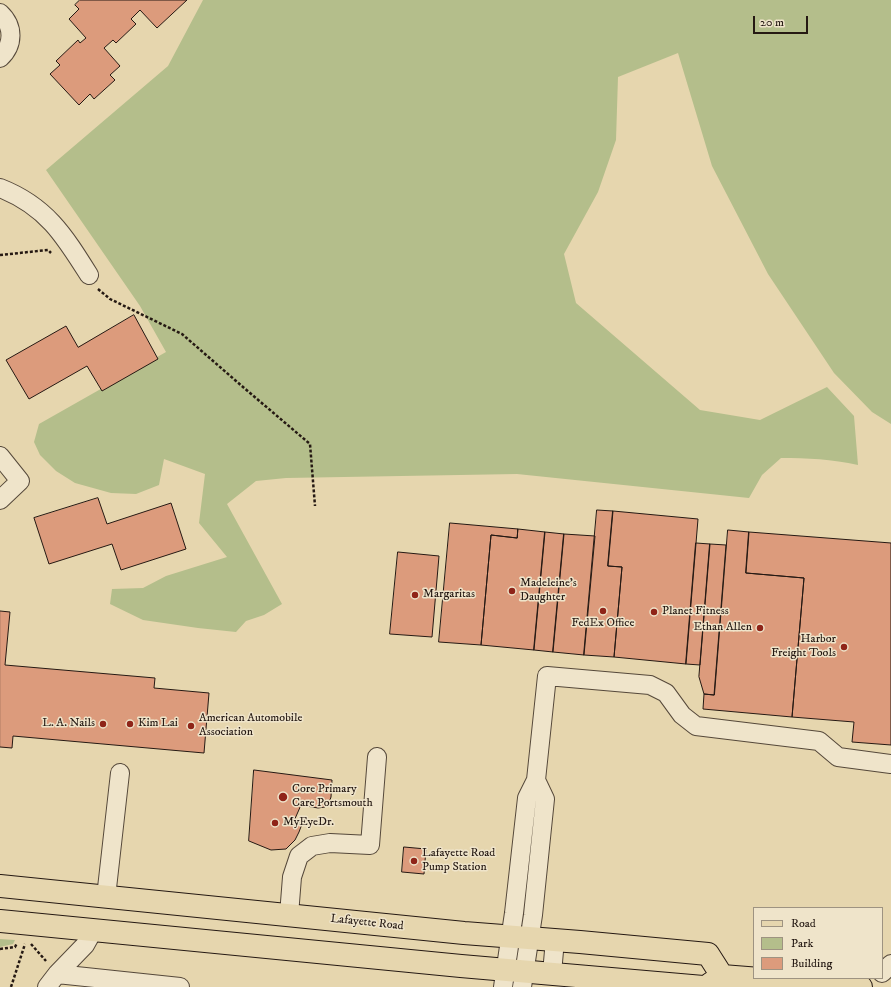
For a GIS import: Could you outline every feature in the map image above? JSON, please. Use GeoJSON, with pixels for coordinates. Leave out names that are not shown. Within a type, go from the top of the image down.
{"type":"FeatureCollection","features":[{"type":"Feature","properties":{"kind":"main road","name":"Lafayette Road"},"geometry":{"type":"LineString","coordinates":[[0,886],[289,915],[708,954],[710,983]]}},
{"type":"Feature","properties":{"kind":"main road"},"geometry":{"type":"LineString","coordinates":[[0,921],[94,929],[322,953],[514,979],[552,973],[710,983],[861,987]]}},
{"type":"Feature","properties":{"kind":"street"},"geometry":{"type":"LineString","coordinates":[[0,13],[8,22],[11,30],[11,39],[7,50],[0,58]]}},
{"type":"Feature","properties":{"kind":"street"},"geometry":{"type":"LineString","coordinates":[[0,188],[30,202],[50,219],[72,248],[92,281]]}},
{"type":"Feature","properties":{"kind":"street"},"geometry":{"type":"LineString","coordinates":[[0,456],[20,481],[0,500]]}},
{"type":"Feature","properties":{"kind":"street"},"geometry":{"type":"LineString","coordinates":[[514,979],[520,937],[527,798],[536,780],[547,676],[650,685],[666,693],[682,715],[696,726],[819,741],[838,757],[891,764]]}},
{"type":"Feature","properties":{"kind":"street"},"geometry":{"type":"LineString","coordinates":[[289,915],[292,877],[299,856],[312,846],[330,843],[370,845],[377,757]]}},
{"type":"Feature","properties":{"kind":"street"},"geometry":{"type":"LineString","coordinates":[[106,897],[120,773]]}},
{"type":"Feature","properties":{"kind":"street"},"geometry":{"type":"LineString","coordinates":[[52,980],[85,946],[94,929]]}},
{"type":"Feature","properties":{"kind":"street"},"geometry":{"type":"LineString","coordinates":[[552,973],[555,940]]}},
{"type":"Feature","properties":{"kind":"street"},"geometry":{"type":"LineString","coordinates":[[883,973],[891,964]]}},
{"type":"Feature","properties":{"kind":"street"},"geometry":{"type":"LineString","coordinates":[[870,987],[877,979]]}},
{"type":"Feature","properties":{"kind":"street"},"geometry":{"type":"LineString","coordinates":[[52,980],[180,987]]}},
{"type":"Feature","properties":{"kind":"street"},"geometry":{"type":"LineString","coordinates":[[52,980],[70,987]]}},
{"type":"Feature","properties":{"kind":"path"},"geometry":{"type":"LineString","coordinates":[[0,255],[48,250],[54,255]]}},
{"type":"Feature","properties":{"kind":"path"},"geometry":{"type":"LineString","coordinates":[[92,281],[110,299],[182,334],[310,444],[314,506]]}},
{"type":"Feature","properties":{"kind":"path"},"geometry":{"type":"LineString","coordinates":[[0,949],[15,947],[18,939]]}},
{"type":"Feature","properties":{"kind":"path"},"geometry":{"type":"LineString","coordinates":[[11,987],[27,939],[52,980]]}},
{"type":"Feature","properties":{"kind":"green space"},"geometry":{"type":"Polygon","coordinates":[[[203,0],[891,0],[891,424],[872,412],[834,373],[768,274],[712,166],[678,53],[618,77],[616,140],[598,192],[564,254],[576,303],[700,410],[760,420],[827,387],[854,416],[858,465],[820,459],[781,458],[762,475],[749,498],[517,474],[286,478],[256,481],[227,504],[282,604],[264,615],[246,621],[236,632],[143,620],[110,604],[112,589],[143,588],[166,576],[227,557],[199,523],[205,474],[164,459],[159,485],[136,494],[111,493],[75,483],[56,471],[40,455],[34,442],[39,424],[166,352],[140,306],[46,170],[168,66],[203,0]]]}},
{"type":"Feature","properties":{"kind":"green space"},"geometry":{"type":"Polygon","coordinates":[[[0,939],[15,940],[13,944],[0,947],[0,939]]]}},
{"type":"Feature","properties":{"kind":"building"},"geometry":{"type":"Polygon","coordinates":[[[80,0],[187,0],[157,28],[140,10],[131,19],[136,24],[116,43],[113,40],[104,48],[120,66],[110,75],[115,80],[94,99],[90,94],[79,105],[50,74],[60,65],[56,61],[78,40],[80,43],[86,38],[69,19],[79,9],[75,5],[80,0]]]}},
{"type":"Feature","properties":{"kind":"building"},"geometry":{"type":"Polygon","coordinates":[[[134,315],[158,359],[102,391],[87,366],[29,399],[6,360],[66,326],[78,347],[134,315]]]}},
{"type":"Feature","properties":{"kind":"building"},"geometry":{"type":"Polygon","coordinates":[[[98,498],[107,524],[171,503],[186,549],[121,570],[112,544],[49,564],[34,518],[98,498]]]}},
{"type":"Feature","properties":{"kind":"building","name":"FedEx Office"},"geometry":{"type":"Polygon","coordinates":[[[597,510],[613,511],[608,566],[622,567],[614,657],[584,655],[597,510]]]}},
{"type":"Feature","properties":{"kind":"building","name":"Planet Fitness"},"geometry":{"type":"Polygon","coordinates":[[[613,511],[698,519],[686,664],[614,657],[622,567],[608,566],[613,511]]]}},
{"type":"Feature","properties":{"kind":"building"},"geometry":{"type":"Polygon","coordinates":[[[450,523],[518,529],[517,538],[491,535],[481,645],[439,642],[450,523]]]}},
{"type":"Feature","properties":{"kind":"building","name":"Madeleine's Daughter"},"geometry":{"type":"Polygon","coordinates":[[[518,529],[545,532],[534,650],[481,645],[491,535],[517,538],[518,529]]]}},
{"type":"Feature","properties":{"kind":"building","name":"Ethan Allen"},"geometry":{"type":"Polygon","coordinates":[[[728,530],[749,532],[746,573],[804,578],[792,717],[703,709],[704,694],[714,695],[728,530]]]}},
{"type":"Feature","properties":{"kind":"building"},"geometry":{"type":"Polygon","coordinates":[[[545,532],[564,534],[553,652],[534,650],[545,532]]]}},
{"type":"Feature","properties":{"kind":"building","name":"Harbor Freight Tools"},"geometry":{"type":"Polygon","coordinates":[[[749,532],[891,543],[891,745],[852,742],[854,722],[792,717],[804,578],[746,573],[749,532]]]}},
{"type":"Feature","properties":{"kind":"building"},"geometry":{"type":"Polygon","coordinates":[[[564,534],[595,536],[584,655],[553,652],[564,534]]]}},
{"type":"Feature","properties":{"kind":"building"},"geometry":{"type":"Polygon","coordinates":[[[696,543],[710,544],[700,665],[686,664],[696,543]]]}},
{"type":"Feature","properties":{"kind":"building"},"geometry":{"type":"Polygon","coordinates":[[[710,544],[726,545],[714,695],[704,694],[699,677],[710,544]]]}},
{"type":"Feature","properties":{"kind":"building","name":"Margaritas"},"geometry":{"type":"Polygon","coordinates":[[[398,552],[439,556],[432,637],[390,634],[398,552]]]}},
{"type":"Feature","properties":{"kind":"building"},"geometry":{"type":"Polygon","coordinates":[[[0,611],[10,612],[5,665],[155,678],[154,688],[209,693],[204,753],[13,736],[12,748],[0,747],[0,611]]]}},
{"type":"Feature","properties":{"kind":"building"},"geometry":{"type":"Polygon","coordinates":[[[254,770],[332,780],[331,797],[329,803],[325,807],[318,808],[301,805],[294,821],[302,824],[295,840],[286,849],[271,850],[249,841],[254,770]]]}},
{"type":"Feature","properties":{"kind":"building","name":"Lafayette Road Pump Station"},"geometry":{"type":"Polygon","coordinates":[[[404,847],[426,849],[424,874],[402,872],[404,847]]]}},
{"type":"Feature","properties":{"kind":"place","name":"Madeleine's Daughter"},"geometry":{"type":"Point","coordinates":[512,591]}},
{"type":"Feature","properties":{"kind":"place","name":"Margaritas"},"geometry":{"type":"Point","coordinates":[415,595]}},
{"type":"Feature","properties":{"kind":"place","name":"FedEx Office"},"geometry":{"type":"Point","coordinates":[603,611]}},
{"type":"Feature","properties":{"kind":"place","name":"Planet Fitness"},"geometry":{"type":"Point","coordinates":[654,612]}},
{"type":"Feature","properties":{"kind":"place","name":"Ethan Allen"},"geometry":{"type":"Point","coordinates":[760,628]}},
{"type":"Feature","properties":{"kind":"place","name":"Harbor Freight Tools"},"geometry":{"type":"Point","coordinates":[844,647]}},
{"type":"Feature","properties":{"kind":"place","name":"L. A. Nails"},"geometry":{"type":"Point","coordinates":[103,724]}},
{"type":"Feature","properties":{"kind":"place","name":"Kim Lai"},"geometry":{"type":"Point","coordinates":[130,724]}},
{"type":"Feature","properties":{"kind":"place","name":"American Automobile Association"},"geometry":{"type":"Point","coordinates":[191,726]}},
{"type":"Feature","properties":{"kind":"place","name":"Core Primary Care Portsmouth"},"geometry":{"type":"Point","coordinates":[283,797]}},
{"type":"Feature","properties":{"kind":"place","name":"MyEyeDr."},"geometry":{"type":"Point","coordinates":[275,823]}},
{"type":"Feature","properties":{"kind":"place","name":"Lafayette Road Pump Station"},"geometry":{"type":"Point","coordinates":[414,861]}}]}
